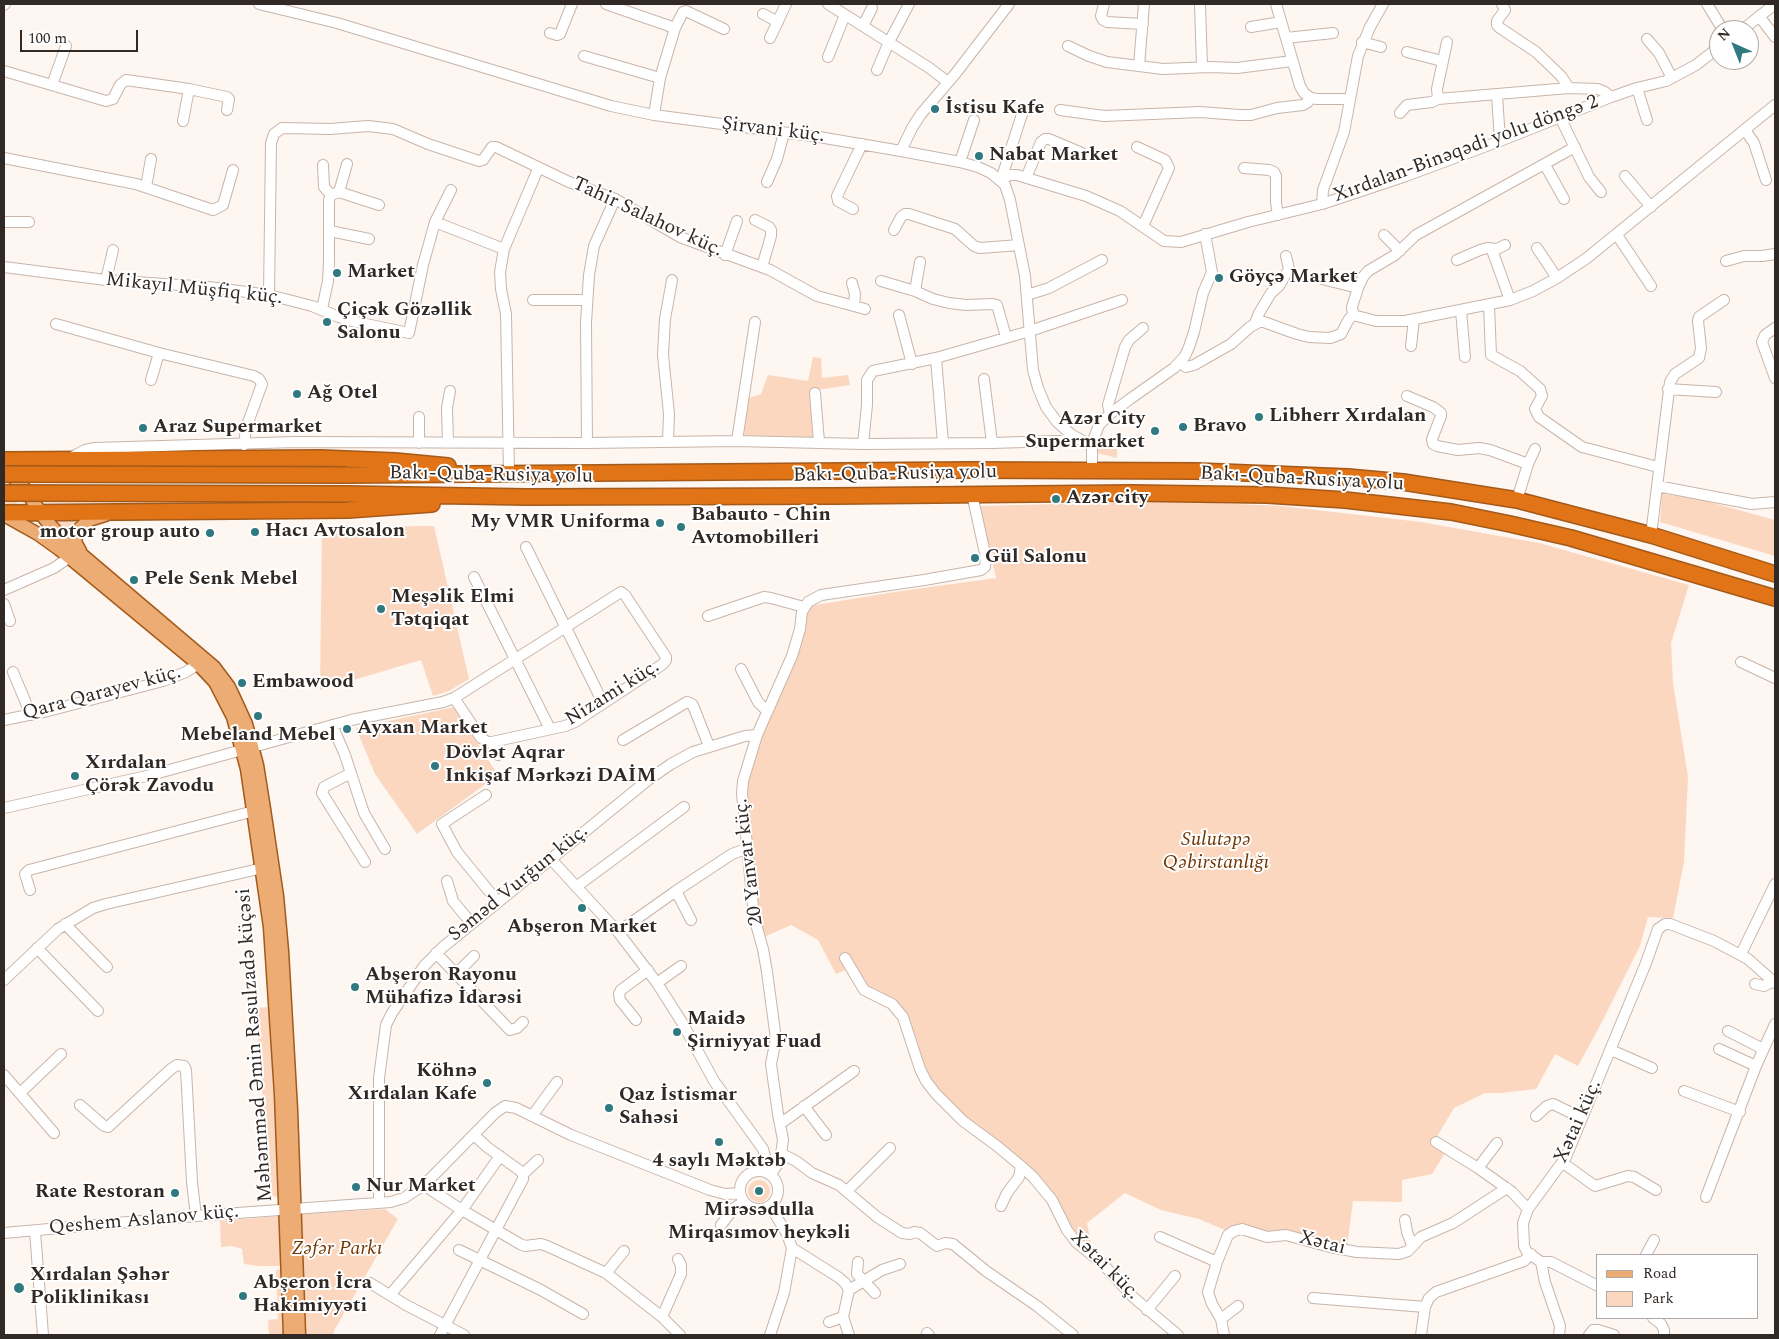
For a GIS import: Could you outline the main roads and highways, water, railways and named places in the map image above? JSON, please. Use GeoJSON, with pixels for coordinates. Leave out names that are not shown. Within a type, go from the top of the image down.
{"type":"FeatureCollection","features":[{"type":"Feature","properties":{"kind":"highway"},"geometry":{"type":"LineString","coordinates":[[4,453],[37,460]]}},
{"type":"Feature","properties":{"kind":"highway"},"geometry":{"type":"LineString","coordinates":[[4,460],[347,459],[416,462],[509,473]]}},
{"type":"Feature","properties":{"kind":"highway","name":"Bakı-Quba-Rusiya yolu"},"geometry":{"type":"LineString","coordinates":[[4,474],[347,475],[1092,470],[1250,472],[1403,482],[1517,500],[1650,535],[1775,574]]}},
{"type":"Feature","properties":{"kind":"highway","name":"Bakı-Quba-Rusiya yolu"},"geometry":{"type":"LineString","coordinates":[[4,493],[348,494],[508,497],[836,496],[1131,492],[1266,495],[1399,505],[1501,522],[1572,538],[1775,598]]}},
{"type":"Feature","properties":{"kind":"highway"},"geometry":{"type":"LineString","coordinates":[[4,514],[119,511],[348,510],[508,497]]}},
{"type":"Feature","properties":{"kind":"main road","name":"Məhəmməd Əmin Rəsulzadə küçəsi"},"geometry":{"type":"LineString","coordinates":[[4,468],[19,482],[57,533],[214,667],[238,703],[246,724],[254,811],[270,927],[299,1335]]}},
{"type":"Feature","properties":{"kind":"main road"},"geometry":{"type":"LineString","coordinates":[[4,514],[16,511],[23,505],[25,497],[19,482]]}},
{"type":"Feature","properties":{"kind":"main road"},"geometry":{"type":"LineString","coordinates":[[86,559],[74,539],[77,531],[89,520],[119,511]]}},
{"type":"Feature","properties":{"kind":"main road","name":"Məhəmməd Əmin Rəsulzadə küçəsi"},"geometry":{"type":"LineString","coordinates":[[4,514],[47,540],[69,557],[198,664],[222,692],[248,749],[264,809],[277,896],[281,943],[291,1110],[290,1335]]}},
{"type":"Feature","properties":{"kind":"place","name":"İstisu Kafe"},"geometry":{"type":"Point","coordinates":[935,109]}},
{"type":"Feature","properties":{"kind":"place","name":"Nabat Market"},"geometry":{"type":"Point","coordinates":[979,156]}},
{"type":"Feature","properties":{"kind":"place","name":"Market"},"geometry":{"type":"Point","coordinates":[337,273]}},
{"type":"Feature","properties":{"kind":"place","name":"Göyçə Market"},"geometry":{"type":"Point","coordinates":[1219,278]}},
{"type":"Feature","properties":{"kind":"place","name":"Çiçək Gözəllik Salonu"},"geometry":{"type":"Point","coordinates":[327,322]}},
{"type":"Feature","properties":{"kind":"place","name":"Ağ Otel"},"geometry":{"type":"Point","coordinates":[297,394]}},
{"type":"Feature","properties":{"kind":"place","name":"Libherr Xırdalan"},"geometry":{"type":"Point","coordinates":[1259,417]}},
{"type":"Feature","properties":{"kind":"place","name":"Bravo"},"geometry":{"type":"Point","coordinates":[1183,427]}},
{"type":"Feature","properties":{"kind":"place","name":"Araz Supermarket"},"geometry":{"type":"Point","coordinates":[143,428]}},
{"type":"Feature","properties":{"kind":"place","name":"Azər City Supermarket"},"geometry":{"type":"Point","coordinates":[1155,431]}},
{"type":"Feature","properties":{"kind":"place","name":"Azər city"},"geometry":{"type":"Point","coordinates":[1056,499]}},
{"type":"Feature","properties":{"kind":"place","name":"My VMR Uniforma"},"geometry":{"type":"Point","coordinates":[660,523]}},
{"type":"Feature","properties":{"kind":"place","name":"Babauto - Chin Avtomobilleri"},"geometry":{"type":"Point","coordinates":[681,527]}},
{"type":"Feature","properties":{"kind":"place","name":"Hacı Avtosalon"},"geometry":{"type":"Point","coordinates":[255,532]}},
{"type":"Feature","properties":{"kind":"place","name":"motor group auto"},"geometry":{"type":"Point","coordinates":[210,533]}},
{"type":"Feature","properties":{"kind":"place","name":"Gül Salonu"},"geometry":{"type":"Point","coordinates":[975,558]}},
{"type":"Feature","properties":{"kind":"place","name":"Pele Senk Mebel"},"geometry":{"type":"Point","coordinates":[134,580]}},
{"type":"Feature","properties":{"kind":"place","name":"Meşəlik Elmi Tətqiqat"},"geometry":{"type":"Point","coordinates":[381,609]}},
{"type":"Feature","properties":{"kind":"place","name":"Embawood"},"geometry":{"type":"Point","coordinates":[242,683]}},
{"type":"Feature","properties":{"kind":"place","name":"Mebeland Mebel"},"geometry":{"type":"Point","coordinates":[258,716]}},
{"type":"Feature","properties":{"kind":"place","name":"Ayxan Market"},"geometry":{"type":"Point","coordinates":[347,729]}},
{"type":"Feature","properties":{"kind":"place","name":"Dövlət Aqrar Inkişaf Mərkəzi DAİM"},"geometry":{"type":"Point","coordinates":[435,766]}},
{"type":"Feature","properties":{"kind":"place","name":"Xırdalan Çörək Zavodu"},"geometry":{"type":"Point","coordinates":[75,776]}},
{"type":"Feature","properties":{"kind":"place","name":"Abşeron Market"},"geometry":{"type":"Point","coordinates":[582,908]}},
{"type":"Feature","properties":{"kind":"place","name":"Abşeron Rayonu Mühafizə İdarəsi"},"geometry":{"type":"Point","coordinates":[355,987]}},
{"type":"Feature","properties":{"kind":"place","name":"Maidə Şirniyyat Fuad"},"geometry":{"type":"Point","coordinates":[677,1032]}},
{"type":"Feature","properties":{"kind":"place","name":"Köhnə Xırdalan Kafe"},"geometry":{"type":"Point","coordinates":[487,1083]}},
{"type":"Feature","properties":{"kind":"place","name":"Qaz İstismar Sahəsi"},"geometry":{"type":"Point","coordinates":[609,1108]}},
{"type":"Feature","properties":{"kind":"place","name":"4 saylı Məktəb"},"geometry":{"type":"Point","coordinates":[719,1142]}},
{"type":"Feature","properties":{"kind":"place","name":"Nur Market"},"geometry":{"type":"Point","coordinates":[356,1187]}},
{"type":"Feature","properties":{"kind":"place","name":"Mirəsədulla Mirqasımov heykəli"},"geometry":{"type":"Point","coordinates":[759,1191]}},
{"type":"Feature","properties":{"kind":"place","name":"Rate Restoran"},"geometry":{"type":"Point","coordinates":[175,1193]}},
{"type":"Feature","properties":{"kind":"place","name":"Xırdalan Şəhər Poliklinikası"},"geometry":{"type":"Point","coordinates":[19,1288]}},
{"type":"Feature","properties":{"kind":"place","name":"Abşeron İcra Hakimiyyəti"},"geometry":{"type":"Point","coordinates":[243,1296]}},
{"type":"Feature","properties":{"kind":"park label","name":"Sulutəpə Qəbirstanlığı"},"geometry":{"type":"Point","coordinates":[1216,852]}},
{"type":"Feature","properties":{"kind":"park label","name":"Zəfər Parkı"},"geometry":{"type":"Point","coordinates":[337,1250]}}]}
